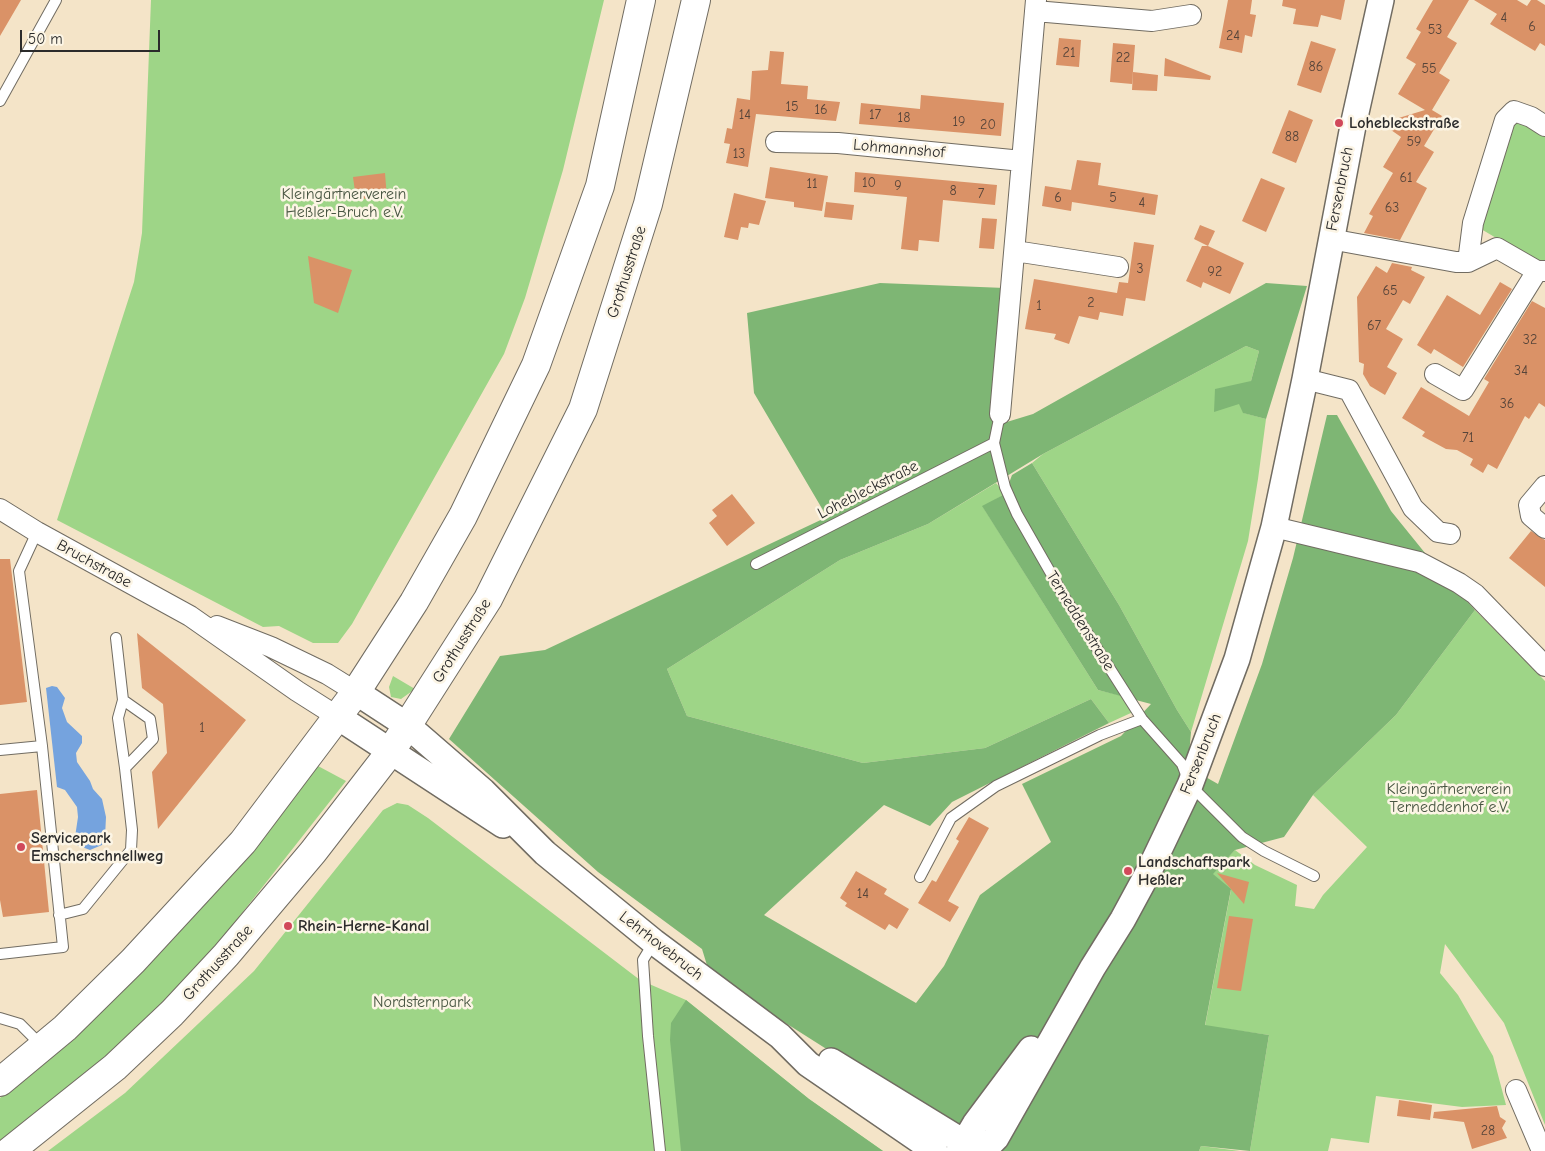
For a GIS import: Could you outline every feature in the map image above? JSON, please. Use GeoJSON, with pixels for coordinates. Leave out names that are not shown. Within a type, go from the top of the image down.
{"type":"FeatureCollection","features":[{"type":"Feature","properties":{"kind":"main road"},"geometry":{"type":"LineString","coordinates":[[0,1082],[43,1047],[133,961],[243,842],[356,692],[414,602],[463,516],[536,365],[600,186],[641,0]]}},
{"type":"Feature","properties":{"kind":"main road","name":"Grothusstraße"},"geometry":{"type":"LineString","coordinates":[[10,1151],[115,1067],[172,1013],[266,909],[391,751],[488,599],[583,409],[648,204],[696,0]]}},
{"type":"Feature","properties":{"kind":"street","name":"Fersenbruch"},"geometry":{"type":"LineString","coordinates":[[971,1148],[1093,967],[1123,919],[1190,785],[1237,659],[1274,527],[1305,380],[1330,238],[1381,0]]}},
{"type":"Feature","properties":{"kind":"street"},"geometry":{"type":"LineString","coordinates":[[1000,414],[1036,5],[1152,21],[1191,15]]}},
{"type":"Feature","properties":{"kind":"street"},"geometry":{"type":"LineString","coordinates":[[1468,262],[1473,223],[1505,120],[1514,111],[1531,117],[1545,126]]}},
{"type":"Feature","properties":{"kind":"street","name":"Lohmannshof"},"geometry":{"type":"LineString","coordinates":[[776,142],[838,143],[1022,161]]}},
{"type":"Feature","properties":{"kind":"street"},"geometry":{"type":"LineString","coordinates":[[1330,238],[1456,262],[1468,262],[1497,248],[1541,271],[1463,390],[1435,374]]}},
{"type":"Feature","properties":{"kind":"street"},"geometry":{"type":"LineString","coordinates":[[1015,250],[1118,267]]}},
{"type":"Feature","properties":{"kind":"street"},"geometry":{"type":"LineString","coordinates":[[1305,380],[1349,390],[1413,508],[1438,532],[1450,534]]}},
{"type":"Feature","properties":{"kind":"street"},"geometry":{"type":"LineString","coordinates":[[1545,486],[1529,504],[1531,516],[1545,528]]}},
{"type":"Feature","properties":{"kind":"street","name":"Bruchstraße"},"geometry":{"type":"LineString","coordinates":[[0,509],[37,532],[190,616],[297,691],[338,717]]}},
{"type":"Feature","properties":{"kind":"street"},"geometry":{"type":"LineString","coordinates":[[1274,527],[1418,562],[1459,583],[1475,594],[1545,666]]}},
{"type":"Feature","properties":{"kind":"street","name":"Bruchstraße"},"geometry":{"type":"LineString","coordinates":[[190,616],[271,647],[327,674],[356,692]]}},
{"type":"Feature","properties":{"kind":"street","name":"Lehrhovebruch"},"geometry":{"type":"LineString","coordinates":[[356,692],[408,726],[483,791],[545,852],[654,942],[780,1036],[808,1064],[935,1151]]}},
{"type":"Feature","properties":{"kind":"street","name":"Lehrhovebruch"},"geometry":{"type":"LineString","coordinates":[[338,717],[545,852]]}},
{"type":"Feature","properties":{"kind":"street","name":"Lehrhovebruch"},"geometry":{"type":"LineString","coordinates":[[780,1036],[830,1061],[971,1148]]}},
{"type":"Feature","properties":{"kind":"street"},"geometry":{"type":"LineString","coordinates":[[1516,1090],[1542,1151]]}},
{"type":"Feature","properties":{"kind":"lane"},"geometry":{"type":"LineString","coordinates":[[0,101],[56,0]]}},
{"type":"Feature","properties":{"kind":"lane"},"geometry":{"type":"LineString","coordinates":[[994,443],[1000,414]]}},
{"type":"Feature","properties":{"kind":"lane","name":"Lohebleckstraße"},"geometry":{"type":"LineString","coordinates":[[756,564],[994,443]]}},
{"type":"Feature","properties":{"kind":"lane","name":"Terneddenstraße"},"geometry":{"type":"LineString","coordinates":[[994,443],[1005,487],[1017,514],[1064,598],[1142,719],[1182,764],[1190,785]]}},
{"type":"Feature","properties":{"kind":"lane"},"geometry":{"type":"LineString","coordinates":[[0,954],[63,947],[42,746],[19,572],[37,532]]}},
{"type":"Feature","properties":{"kind":"lane"},"geometry":{"type":"LineString","coordinates":[[59,915],[84,909],[131,850],[132,830],[118,718],[123,700],[116,638]]}},
{"type":"Feature","properties":{"kind":"lane"},"geometry":{"type":"LineString","coordinates":[[123,700],[150,718],[153,739],[125,768]]}},
{"type":"Feature","properties":{"kind":"lane"},"geometry":{"type":"LineString","coordinates":[[920,877],[951,818],[996,786],[1100,734],[1142,719]]}},
{"type":"Feature","properties":{"kind":"lane"},"geometry":{"type":"LineString","coordinates":[[0,750],[42,746]]}},
{"type":"Feature","properties":{"kind":"lane"},"geometry":{"type":"LineString","coordinates":[[1190,785],[1242,837],[1264,852],[1314,876]]}},
{"type":"Feature","properties":{"kind":"lane"},"geometry":{"type":"LineString","coordinates":[[654,942],[643,960],[648,1036],[660,1151]]}},
{"type":"Feature","properties":{"kind":"lane"},"geometry":{"type":"LineString","coordinates":[[0,1018],[20,1024],[43,1047]]}},
{"type":"Feature","properties":{"kind":"green space","name":"Kleingärtnerverein Heßler-Bruch e.V."},"geometry":{"type":"Polygon","coordinates":[[[151,0],[604,0],[563,170],[525,298],[504,354],[352,624],[338,643],[313,643],[279,626],[263,627],[57,520],[134,282],[142,233],[151,0]]]}},
{"type":"Feature","properties":{"kind":"green space"},"geometry":{"type":"Polygon","coordinates":[[[1517,117],[1545,134],[1545,265],[1481,229],[1509,121],[1517,117]]]}},
{"type":"Feature","properties":{"kind":"green space"},"geometry":{"type":"Polygon","coordinates":[[[880,283],[1005,288],[997,425],[1033,414],[1266,283],[1307,286],[1266,419],[1243,413],[1239,404],[1214,412],[1215,389],[1251,381],[1259,351],[1246,346],[1043,454],[928,524],[840,560],[667,669],[687,716],[863,763],[985,748],[1091,699],[1109,723],[952,802],[930,826],[884,805],[764,915],[916,1003],[944,966],[980,895],[1051,842],[1022,784],[1121,736],[1151,704],[1098,690],[982,506],[1005,494],[1012,475],[1032,463],[1119,605],[1191,732],[1188,767],[1218,784],[1262,664],[1293,558],[1327,415],[1337,415],[1391,511],[1442,574],[1475,610],[1396,715],[1313,795],[1284,837],[1235,850],[1213,874],[1231,889],[1205,1025],[1269,1035],[1250,1151],[1201,1146],[1199,1151],[987,1151],[710,975],[702,949],[598,872],[449,739],[500,656],[545,650],[827,517],[754,393],[747,313],[880,283]]]}},
{"type":"Feature","properties":{"kind":"green space"},"geometry":{"type":"Polygon","coordinates":[[[1246,346],[1259,351],[1251,381],[1240,404],[1244,413],[1266,419],[1258,479],[1248,541],[1191,732],[1119,605],[1032,463],[1043,454],[1246,346]]]}},
{"type":"Feature","properties":{"kind":"green space"},"geometry":{"type":"Polygon","coordinates":[[[996,483],[1005,494],[983,507],[1098,690],[1123,696],[1133,712],[1109,723],[1091,699],[985,748],[863,763],[687,716],[667,669],[840,560],[928,524],[996,483]]]}},
{"type":"Feature","properties":{"kind":"green space","name":"Kleingärtnerverein Terneddenhof e.V."},"geometry":{"type":"Polygon","coordinates":[[[1475,610],[1545,681],[1545,1125],[1504,1023],[1445,944],[1440,973],[1458,995],[1493,1056],[1506,1105],[1462,1107],[1376,1096],[1369,1143],[1331,1138],[1328,1151],[1250,1151],[1269,1035],[1205,1026],[1231,890],[1212,874],[1235,850],[1255,865],[1297,885],[1295,906],[1314,909],[1323,895],[1367,847],[1313,795],[1396,715],[1475,610]]]}},
{"type":"Feature","properties":{"kind":"green space"},"geometry":{"type":"Polygon","coordinates":[[[393,676],[415,689],[401,699],[391,697],[389,687],[393,676]]]}},
{"type":"Feature","properties":{"kind":"green space"},"geometry":{"type":"Polygon","coordinates":[[[318,766],[346,781],[216,946],[164,1004],[107,1057],[0,1143],[0,1098],[51,1055],[252,849],[318,766]]]}},
{"type":"Feature","properties":{"kind":"green space","name":"Nordsternpark"},"geometry":{"type":"Polygon","coordinates":[[[397,803],[408,805],[428,818],[640,980],[686,1000],[809,1099],[883,1151],[48,1151],[125,1093],[254,971],[383,810],[397,803]]]}},
{"type":"Feature","properties":{"kind":"green space"},"geometry":{"type":"Polygon","coordinates":[[[686,1000],[809,1099],[883,1151],[681,1151],[670,1040],[671,1023],[686,1000]]]}},
{"type":"Feature","properties":{"kind":"green space"},"geometry":{"type":"Polygon","coordinates":[[[1201,1146],[1240,1151],[1199,1151],[1201,1146]]]}},
{"type":"Feature","properties":{"kind":"water"},"geometry":{"type":"Polygon","coordinates":[[[57,687],[65,698],[62,708],[67,722],[82,736],[82,743],[76,753],[77,762],[93,789],[102,799],[106,817],[105,837],[102,845],[90,850],[74,844],[78,817],[77,807],[65,790],[57,787],[46,688],[57,687]]]}},
{"type":"Feature","properties":{"kind":"building"},"geometry":{"type":"Polygon","coordinates":[[[0,0],[21,0],[0,36],[0,0]]]}},
{"type":"Feature","properties":{"kind":"building"},"geometry":{"type":"Polygon","coordinates":[[[1228,0],[1252,0],[1250,14],[1256,15],[1252,37],[1245,35],[1242,53],[1219,48],[1228,0]]]}},
{"type":"Feature","properties":{"kind":"building"},"geometry":{"type":"Polygon","coordinates":[[[1283,0],[1345,0],[1341,20],[1321,15],[1318,27],[1293,24],[1296,9],[1282,6],[1283,0]]]}},
{"type":"Feature","properties":{"kind":"building"},"geometry":{"type":"Polygon","coordinates":[[[1433,0],[1469,0],[1447,37],[1457,43],[1439,73],[1450,80],[1432,110],[1442,116],[1424,146],[1434,152],[1416,182],[1427,188],[1400,240],[1364,233],[1373,216],[1369,214],[1393,173],[1383,167],[1401,137],[1391,130],[1393,127],[1392,120],[1425,110],[1398,94],[1416,64],[1406,58],[1421,32],[1416,29],[1433,0]]]}},
{"type":"Feature","properties":{"kind":"building"},"geometry":{"type":"Polygon","coordinates":[[[1474,0],[1517,0],[1527,6],[1531,0],[1537,0],[1545,5],[1545,46],[1540,43],[1535,51],[1490,24],[1497,14],[1474,0]]]}},
{"type":"Feature","properties":{"kind":"building"},"geometry":{"type":"Polygon","coordinates":[[[1059,38],[1081,40],[1079,67],[1056,65],[1059,38]]]}},
{"type":"Feature","properties":{"kind":"building"},"geometry":{"type":"Polygon","coordinates":[[[1311,41],[1336,49],[1321,93],[1297,85],[1311,41]]]}},
{"type":"Feature","properties":{"kind":"building"},"geometry":{"type":"Polygon","coordinates":[[[1113,43],[1135,45],[1132,84],[1110,82],[1113,43]]]}},
{"type":"Feature","properties":{"kind":"building"},"geometry":{"type":"Polygon","coordinates":[[[770,51],[784,52],[781,84],[808,86],[807,99],[840,102],[836,121],[756,114],[748,167],[726,163],[730,144],[724,143],[727,128],[732,129],[737,98],[750,100],[752,71],[768,70],[770,51]]]}},
{"type":"Feature","properties":{"kind":"building"},"geometry":{"type":"Polygon","coordinates":[[[1165,58],[1211,76],[1210,80],[1164,76],[1165,58]]]}},
{"type":"Feature","properties":{"kind":"building"},"geometry":{"type":"Polygon","coordinates":[[[1133,72],[1158,75],[1157,91],[1132,90],[1133,72]]]}},
{"type":"Feature","properties":{"kind":"building"},"geometry":{"type":"Polygon","coordinates":[[[921,95],[1004,103],[1001,136],[859,124],[861,103],[920,109],[921,95]]]}},
{"type":"Feature","properties":{"kind":"building"},"geometry":{"type":"Polygon","coordinates":[[[1289,110],[1313,120],[1296,163],[1272,153],[1289,110]]]}},
{"type":"Feature","properties":{"kind":"building"},"geometry":{"type":"Polygon","coordinates":[[[1077,160],[1101,163],[1098,185],[1158,195],[1155,215],[1072,202],[1071,211],[1042,206],[1045,186],[1071,190],[1077,160]]]}},
{"type":"Feature","properties":{"kind":"building"},"geometry":{"type":"Polygon","coordinates":[[[770,167],[828,176],[822,211],[794,207],[794,202],[765,198],[770,167]]]}},
{"type":"Feature","properties":{"kind":"building"},"geometry":{"type":"Polygon","coordinates":[[[855,172],[997,185],[995,205],[943,200],[939,242],[919,240],[918,251],[901,249],[907,197],[854,192],[855,172]]]}},
{"type":"Feature","properties":{"kind":"building"},"geometry":{"type":"Polygon","coordinates":[[[385,173],[387,198],[356,199],[353,177],[385,173]]]}},
{"type":"Feature","properties":{"kind":"building"},"geometry":{"type":"Polygon","coordinates":[[[1261,178],[1285,188],[1266,232],[1242,221],[1261,178]]]}},
{"type":"Feature","properties":{"kind":"building"},"geometry":{"type":"Polygon","coordinates":[[[734,193],[766,201],[759,225],[749,223],[748,228],[741,227],[738,240],[724,237],[734,193]]]}},
{"type":"Feature","properties":{"kind":"building"},"geometry":{"type":"Polygon","coordinates":[[[826,202],[854,205],[852,220],[824,217],[826,202]]]}},
{"type":"Feature","properties":{"kind":"building"},"geometry":{"type":"Polygon","coordinates":[[[982,218],[997,219],[994,249],[979,248],[982,218]]]}},
{"type":"Feature","properties":{"kind":"building"},"geometry":{"type":"Polygon","coordinates":[[[1200,225],[1215,231],[1208,246],[1194,239],[1200,225]]]}},
{"type":"Feature","properties":{"kind":"building"},"geometry":{"type":"Polygon","coordinates":[[[1134,242],[1154,245],[1145,301],[1126,298],[1123,316],[1100,312],[1098,320],[1079,316],[1069,344],[1054,339],[1056,334],[1025,329],[1034,279],[1117,293],[1119,282],[1128,283],[1134,242]]]}},
{"type":"Feature","properties":{"kind":"building"},"geometry":{"type":"Polygon","coordinates":[[[1202,246],[1208,246],[1244,263],[1230,294],[1203,282],[1201,288],[1186,281],[1202,246]]]}},
{"type":"Feature","properties":{"kind":"building"},"geometry":{"type":"Polygon","coordinates":[[[308,256],[352,270],[338,313],[314,303],[308,256]]]}},
{"type":"Feature","properties":{"kind":"building"},"geometry":{"type":"Polygon","coordinates":[[[1392,263],[1412,267],[1411,270],[1425,277],[1410,304],[1403,300],[1386,329],[1403,339],[1387,367],[1397,373],[1385,395],[1370,386],[1363,374],[1364,364],[1359,362],[1357,297],[1376,266],[1387,273],[1392,263]]]}},
{"type":"Feature","properties":{"kind":"building"},"geometry":{"type":"Polygon","coordinates":[[[1500,282],[1512,289],[1463,367],[1434,349],[1431,354],[1417,345],[1447,295],[1480,315],[1500,282]]]}},
{"type":"Feature","properties":{"kind":"building"},"geometry":{"type":"Polygon","coordinates":[[[1532,301],[1545,308],[1545,407],[1539,403],[1529,419],[1525,416],[1497,469],[1488,464],[1483,473],[1470,465],[1473,459],[1457,450],[1446,449],[1422,436],[1425,432],[1402,418],[1421,387],[1469,416],[1489,382],[1484,379],[1532,301]]]}},
{"type":"Feature","properties":{"kind":"building"},"geometry":{"type":"Polygon","coordinates":[[[732,494],[755,523],[727,546],[709,523],[717,516],[712,510],[732,494]]]}},
{"type":"Feature","properties":{"kind":"building"},"geometry":{"type":"Polygon","coordinates":[[[1531,531],[1545,540],[1545,587],[1509,558],[1531,531]]]}},
{"type":"Feature","properties":{"kind":"building"},"geometry":{"type":"Polygon","coordinates":[[[0,559],[10,559],[27,702],[0,705],[0,559]]]}},
{"type":"Feature","properties":{"kind":"building"},"geometry":{"type":"Polygon","coordinates":[[[137,633],[246,720],[158,829],[152,772],[167,753],[163,704],[142,688],[137,633]]]}},
{"type":"Feature","properties":{"kind":"building","name":"Servicepark Emscherschnellweg"},"geometry":{"type":"Polygon","coordinates":[[[37,790],[49,912],[3,917],[0,900],[0,794],[37,790]]]}},
{"type":"Feature","properties":{"kind":"building"},"geometry":{"type":"Polygon","coordinates":[[[969,817],[989,828],[948,901],[959,907],[950,922],[918,903],[932,880],[936,882],[959,841],[956,839],[969,817]]]}},
{"type":"Feature","properties":{"kind":"building"},"geometry":{"type":"Polygon","coordinates":[[[856,871],[887,889],[884,894],[909,909],[897,929],[889,924],[885,930],[845,906],[847,903],[840,898],[856,871]]]}},
{"type":"Feature","properties":{"kind":"building"},"geometry":{"type":"Polygon","coordinates":[[[1217,873],[1249,882],[1244,904],[1217,873]]]}},
{"type":"Feature","properties":{"kind":"building"},"geometry":{"type":"Polygon","coordinates":[[[1229,916],[1253,919],[1241,991],[1217,988],[1229,916]]]}},
{"type":"Feature","properties":{"kind":"building"},"geometry":{"type":"Polygon","coordinates":[[[1399,1100],[1432,1105],[1430,1120],[1397,1116],[1399,1100]]]}},
{"type":"Feature","properties":{"kind":"building"},"geometry":{"type":"Polygon","coordinates":[[[1497,1106],[1500,1117],[1506,1121],[1502,1128],[1507,1138],[1472,1149],[1464,1122],[1433,1118],[1434,1112],[1497,1106]]]}},
{"type":"Feature","properties":{"kind":"place","name":"Lohebleckstraße"},"geometry":{"type":"Point","coordinates":[1339,123]}},
{"type":"Feature","properties":{"kind":"place","name":"Servicepark Emscherschnellweg"},"geometry":{"type":"Point","coordinates":[21,847]}},
{"type":"Feature","properties":{"kind":"place","name":"Landschaftspark Heßler"},"geometry":{"type":"Point","coordinates":[1128,871]}},
{"type":"Feature","properties":{"kind":"place","name":"Rhein-Herne-Kanal"},"geometry":{"type":"Point","coordinates":[288,926]}}]}
